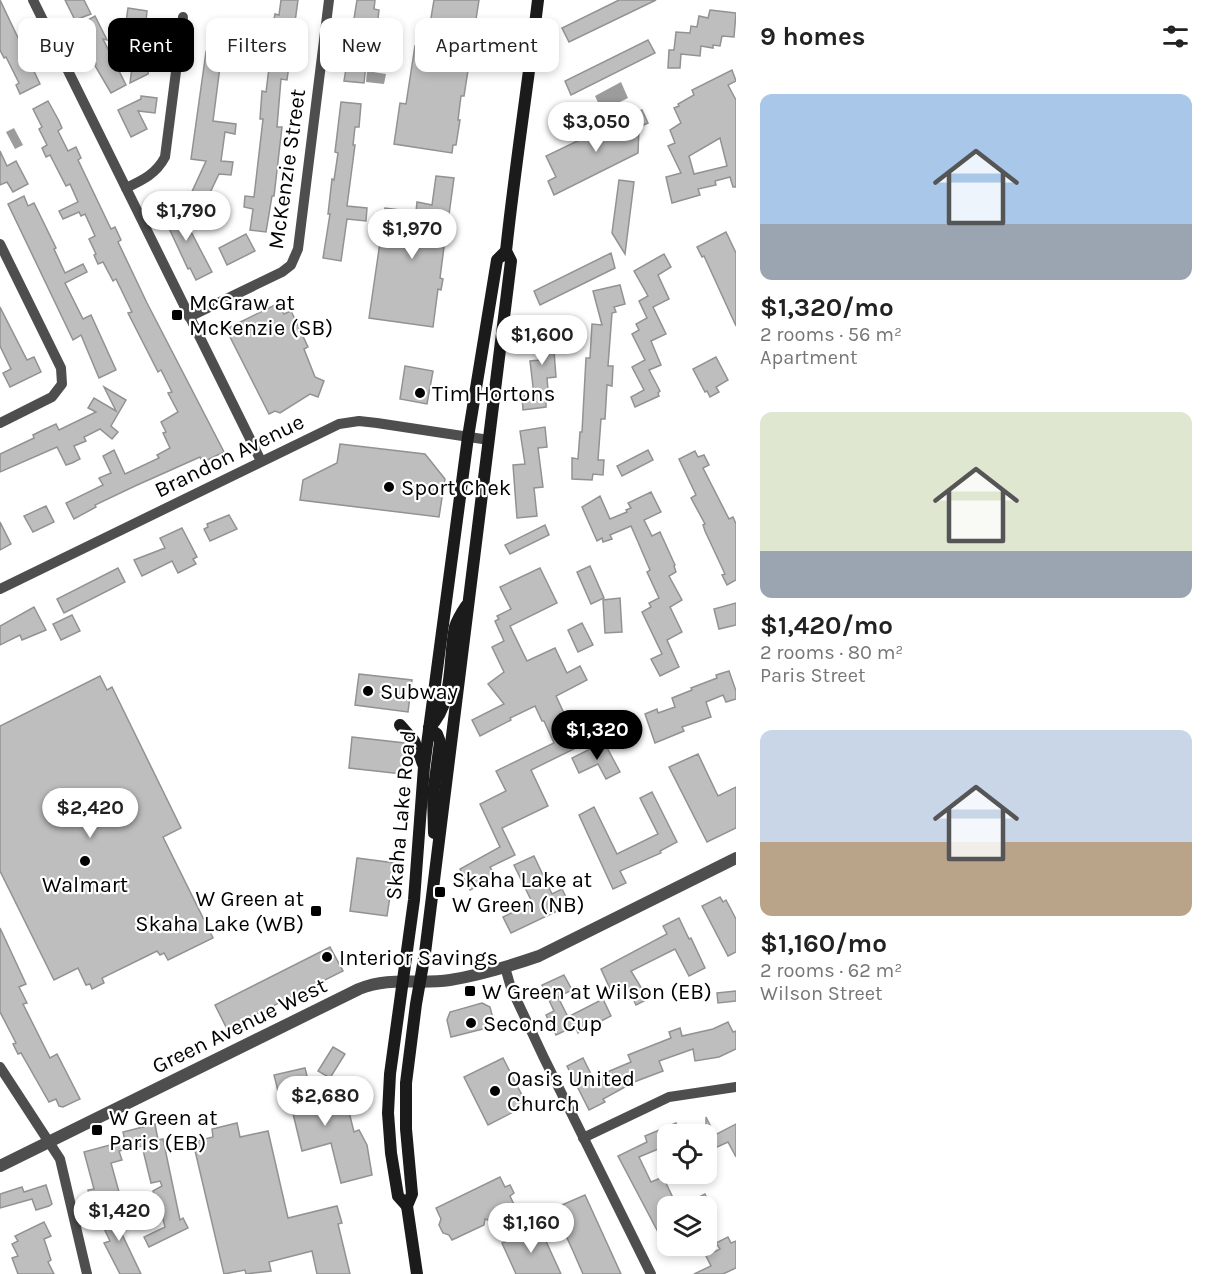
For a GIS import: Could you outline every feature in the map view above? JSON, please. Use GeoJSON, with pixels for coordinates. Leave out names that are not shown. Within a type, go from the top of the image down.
{"type":"FeatureCollection","features":[{"type":"Feature","properties":{"kind":"main road","name":"Skaha Lake Road"},"geometry":{"type":"LineString","coordinates":[[417,1274],[407,1206],[412,1194],[407,1150],[406,1083],[470,598],[511,261],[506,251],[516,158],[538,0]]}},
{"type":"Feature","properties":{"kind":"main road","name":"Skaha Lake Road"},"geometry":{"type":"LineString","coordinates":[[407,1206],[398,1196],[391,1153],[388,1113],[390,1074],[414,900],[424,767],[468,437],[497,260],[506,251]]}},
{"type":"Feature","properties":{"kind":"main road"},"geometry":{"type":"LineString","coordinates":[[434,879],[433,795],[440,742],[437,734],[429,728],[439,719],[445,702],[456,625],[470,598]]}},
{"type":"Feature","properties":{"kind":"main road"},"geometry":{"type":"LineString","coordinates":[[400,724],[414,741],[424,767]]}},
{"type":"Feature","properties":{"kind":"street"},"geometry":{"type":"LineString","coordinates":[[33,0],[261,461]]}},
{"type":"Feature","properties":{"kind":"street","name":"McKenzie Street"},"geometry":{"type":"LineString","coordinates":[[189,317],[282,272],[295,258],[329,0]]}},
{"type":"Feature","properties":{"kind":"street"},"geometry":{"type":"LineString","coordinates":[[126,188],[151,175],[160,167],[165,157],[183,17]]}},
{"type":"Feature","properties":{"kind":"street"},"geometry":{"type":"LineString","coordinates":[[0,244],[61,368],[62,384],[52,397],[0,423]]}},
{"type":"Feature","properties":{"kind":"street","name":"Brandon Avenue"},"geometry":{"type":"LineString","coordinates":[[0,589],[324,430],[349,422],[377,423],[489,440]]}},
{"type":"Feature","properties":{"kind":"street","name":"Green Avenue West"},"geometry":{"type":"LineString","coordinates":[[0,1166],[359,989],[383,981],[449,980],[505,967],[539,956],[736,858]]}},
{"type":"Feature","properties":{"kind":"street"},"geometry":{"type":"LineString","coordinates":[[505,967],[511,988],[582,1138],[651,1274]]}},
{"type":"Feature","properties":{"kind":"street"},"geometry":{"type":"LineString","coordinates":[[0,1067],[60,1159],[87,1274]]}},
{"type":"Feature","properties":{"kind":"street"},"geometry":{"type":"LineString","coordinates":[[582,1138],[669,1097],[736,1087]]}},
{"type":"Feature","properties":{"kind":"shaded area"},"geometry":{"type":"Polygon","coordinates":[[[367,72],[386,74],[384,84],[366,82],[367,72]]]}},
{"type":"Feature","properties":{"kind":"shaded area"},"geometry":{"type":"Polygon","coordinates":[[[621,82],[628,98],[602,111],[595,96],[621,82]]]}},
{"type":"Feature","properties":{"kind":"shaded area"},"geometry":{"type":"Polygon","coordinates":[[[14,128],[23,145],[15,149],[6,132],[14,128]]]}},
{"type":"Feature","properties":{"kind":"building"},"geometry":{"type":"Polygon","coordinates":[[[0,0],[18,38],[18,72],[34,72],[40,84],[20,94],[16,85],[19,83],[0,50],[0,0]]]}},
{"type":"Feature","properties":{"kind":"building"},"geometry":{"type":"Polygon","coordinates":[[[65,0],[84,0],[91,14],[74,18],[65,0]]]}},
{"type":"Feature","properties":{"kind":"building"},"geometry":{"type":"Polygon","coordinates":[[[281,0],[298,0],[296,18],[274,18],[275,14],[279,15],[281,0]]]}},
{"type":"Feature","properties":{"kind":"building"},"geometry":{"type":"Polygon","coordinates":[[[357,0],[375,0],[374,9],[379,10],[378,18],[354,18],[357,0]]]}},
{"type":"Feature","properties":{"kind":"building"},"geometry":{"type":"Polygon","coordinates":[[[434,0],[479,0],[476,18],[431,18],[434,0]]]}},
{"type":"Feature","properties":{"kind":"building"},"geometry":{"type":"Polygon","coordinates":[[[619,0],[656,0],[569,42],[562,28],[619,0]]]}},
{"type":"Feature","properties":{"kind":"building"},"geometry":{"type":"Polygon","coordinates":[[[128,8],[147,11],[146,18],[127,18],[128,8]]]}},
{"type":"Feature","properties":{"kind":"building"},"geometry":{"type":"Polygon","coordinates":[[[710,10],[736,13],[734,37],[722,36],[720,46],[713,45],[713,48],[701,46],[700,56],[681,54],[680,68],[668,68],[669,50],[674,50],[676,32],[690,33],[691,26],[697,27],[699,16],[708,18],[710,10]]]}},
{"type":"Feature","properties":{"kind":"building"},"geometry":{"type":"Polygon","coordinates":[[[96,18],[107,40],[103,39],[108,49],[108,72],[120,72],[126,85],[111,93],[96,67],[96,18]]]}},
{"type":"Feature","properties":{"kind":"building"},"geometry":{"type":"Polygon","coordinates":[[[648,40],[655,53],[571,95],[565,81],[648,40]]]}},
{"type":"Feature","properties":{"kind":"building"},"geometry":{"type":"Polygon","coordinates":[[[415,46],[415,72],[468,72],[464,96],[461,96],[456,145],[453,145],[452,153],[394,144],[400,103],[406,104],[415,46]]]}},
{"type":"Feature","properties":{"kind":"building"},"geometry":{"type":"Polygon","coordinates":[[[206,52],[206,72],[219,72],[213,121],[236,124],[235,134],[225,132],[221,161],[233,162],[231,175],[219,174],[205,203],[190,196],[206,161],[191,159],[206,52]]]}},
{"type":"Feature","properties":{"kind":"building"},"geometry":{"type":"Polygon","coordinates":[[[732,70],[736,81],[728,85],[736,100],[736,187],[733,187],[730,177],[715,181],[716,185],[698,189],[700,195],[672,203],[666,177],[681,173],[668,146],[675,143],[670,130],[681,123],[674,108],[694,95],[692,90],[732,70]],[[720,138],[689,156],[694,174],[727,166],[720,138]]]}},
{"type":"Feature","properties":{"kind":"building"},"geometry":{"type":"Polygon","coordinates":[[[131,72],[148,72],[148,74],[130,83],[131,72]]]}},
{"type":"Feature","properties":{"kind":"building"},"geometry":{"type":"Polygon","coordinates":[[[268,72],[288,72],[287,80],[281,79],[277,127],[282,127],[274,196],[272,196],[266,232],[250,230],[253,209],[244,207],[245,196],[254,197],[263,119],[260,119],[262,91],[266,92],[268,72]]]}},
{"type":"Feature","properties":{"kind":"building"},"geometry":{"type":"Polygon","coordinates":[[[345,72],[365,72],[364,83],[344,81],[345,72]]]}},
{"type":"Feature","properties":{"kind":"building"},"geometry":{"type":"Polygon","coordinates":[[[141,96],[157,98],[155,113],[138,111],[147,129],[131,137],[118,110],[141,99],[141,96]]]}},
{"type":"Feature","properties":{"kind":"building"},"geometry":{"type":"Polygon","coordinates":[[[48,101],[62,128],[58,131],[68,151],[76,147],[81,158],[78,160],[111,229],[115,227],[121,240],[118,242],[147,303],[224,452],[203,462],[200,457],[135,486],[95,505],[96,507],[74,519],[66,503],[103,485],[99,478],[111,473],[103,456],[114,450],[125,474],[159,458],[157,455],[170,448],[161,422],[178,412],[168,393],[172,392],[161,370],[158,372],[128,313],[132,312],[116,279],[113,281],[103,262],[98,264],[89,239],[95,236],[85,214],[81,216],[79,212],[63,219],[59,211],[78,202],[70,184],[66,186],[50,155],[46,157],[42,148],[47,145],[39,129],[42,127],[33,109],[48,101]]]}},
{"type":"Feature","properties":{"kind":"building"},"geometry":{"type":"Polygon","coordinates":[[[341,102],[361,104],[359,127],[355,127],[353,145],[355,145],[347,206],[367,208],[366,221],[347,219],[341,261],[323,258],[330,214],[328,214],[332,179],[334,180],[338,153],[335,152],[341,102]]]}},
{"type":"Feature","properties":{"kind":"building"},"geometry":{"type":"Polygon","coordinates":[[[642,110],[648,123],[639,127],[638,153],[554,195],[548,181],[556,177],[546,156],[642,110]]]}},
{"type":"Feature","properties":{"kind":"building"},"geometry":{"type":"Polygon","coordinates":[[[0,151],[7,166],[16,161],[28,184],[13,192],[7,182],[0,185],[0,151]]]}},
{"type":"Feature","properties":{"kind":"building"},"geometry":{"type":"Polygon","coordinates":[[[436,176],[454,178],[447,229],[450,229],[448,240],[445,239],[440,278],[443,279],[441,290],[438,289],[433,327],[369,318],[385,208],[416,212],[417,202],[432,205],[436,176]]]}},
{"type":"Feature","properties":{"kind":"building"},"geometry":{"type":"Polygon","coordinates":[[[619,180],[634,182],[625,254],[612,233],[619,180]]]}},
{"type":"Feature","properties":{"kind":"building"},"geometry":{"type":"Polygon","coordinates":[[[24,196],[28,206],[34,203],[56,248],[54,249],[65,273],[83,264],[87,272],[65,283],[83,319],[91,315],[116,370],[99,378],[81,335],[73,340],[8,204],[24,196]]]}},
{"type":"Feature","properties":{"kind":"building"},"geometry":{"type":"Polygon","coordinates":[[[176,203],[212,272],[196,280],[190,268],[188,269],[161,211],[176,203]]]}},
{"type":"Feature","properties":{"kind":"building"},"geometry":{"type":"Polygon","coordinates":[[[213,206],[221,214],[208,228],[204,219],[213,206]]]}},
{"type":"Feature","properties":{"kind":"building"},"geometry":{"type":"Polygon","coordinates":[[[726,232],[736,253],[736,326],[704,256],[702,257],[697,247],[726,232]]]}},
{"type":"Feature","properties":{"kind":"building"},"geometry":{"type":"Polygon","coordinates":[[[246,234],[255,251],[227,265],[219,248],[246,234]]]}},
{"type":"Feature","properties":{"kind":"building"},"geometry":{"type":"Polygon","coordinates":[[[611,253],[615,268],[540,305],[534,291],[611,253]]]}},
{"type":"Feature","properties":{"kind":"building"},"geometry":{"type":"Polygon","coordinates":[[[664,254],[671,267],[658,275],[669,299],[653,307],[666,334],[651,341],[661,365],[649,370],[660,391],[659,396],[635,407],[631,397],[644,390],[632,367],[645,360],[632,334],[639,330],[636,324],[647,318],[639,301],[648,296],[634,271],[664,254]]]}},
{"type":"Feature","properties":{"kind":"building"},"geometry":{"type":"Polygon","coordinates":[[[620,285],[625,304],[614,307],[616,312],[612,313],[608,366],[613,366],[612,386],[607,385],[605,419],[601,419],[598,460],[604,460],[603,475],[593,474],[592,480],[572,479],[572,458],[578,459],[580,432],[582,432],[586,358],[590,358],[592,324],[602,325],[593,291],[620,285]]]}},
{"type":"Feature","properties":{"kind":"building"},"geometry":{"type":"Polygon","coordinates":[[[279,303],[284,314],[291,311],[308,347],[304,349],[315,377],[324,381],[318,397],[310,394],[280,413],[275,411],[269,414],[226,329],[279,303]]]}},
{"type":"Feature","properties":{"kind":"building"},"geometry":{"type":"Polygon","coordinates":[[[0,307],[27,360],[34,357],[41,372],[10,387],[3,373],[11,369],[0,346],[0,307]]]}},
{"type":"Feature","properties":{"kind":"building"},"geometry":{"type":"Polygon","coordinates":[[[547,320],[547,325],[557,324],[558,337],[553,338],[556,377],[547,378],[549,401],[546,402],[546,407],[523,410],[522,396],[534,395],[530,361],[540,360],[535,321],[547,320]]]}},
{"type":"Feature","properties":{"kind":"building"},"geometry":{"type":"Polygon","coordinates":[[[716,357],[728,380],[716,387],[719,392],[710,397],[693,369],[716,357]]]}},
{"type":"Feature","properties":{"kind":"building"},"geometry":{"type":"Polygon","coordinates":[[[405,366],[433,371],[427,404],[400,399],[405,366]]]}},
{"type":"Feature","properties":{"kind":"building"},"geometry":{"type":"Polygon","coordinates":[[[104,387],[126,400],[111,426],[118,432],[112,439],[100,429],[84,437],[86,441],[74,446],[80,459],[72,463],[66,465],[57,447],[0,472],[0,454],[34,438],[33,435],[56,424],[59,430],[96,412],[88,408],[94,398],[116,411],[104,387]]]}},
{"type":"Feature","properties":{"kind":"building"},"geometry":{"type":"Polygon","coordinates":[[[545,427],[547,447],[538,448],[543,487],[534,488],[537,516],[517,518],[513,465],[525,464],[520,431],[545,427]]]}},
{"type":"Feature","properties":{"kind":"building"},"geometry":{"type":"Polygon","coordinates":[[[340,444],[425,454],[445,479],[439,517],[300,500],[303,480],[337,463],[340,444]]]}},
{"type":"Feature","properties":{"kind":"building"},"geometry":{"type":"Polygon","coordinates":[[[648,450],[653,460],[622,476],[617,466],[648,450]]]}},
{"type":"Feature","properties":{"kind":"building"},"geometry":{"type":"Polygon","coordinates":[[[695,451],[698,457],[704,455],[709,465],[703,468],[729,519],[733,517],[736,524],[736,580],[727,585],[722,575],[725,574],[705,531],[703,525],[705,524],[691,498],[696,495],[679,459],[695,451]]]}},
{"type":"Feature","properties":{"kind":"building"},"geometry":{"type":"Polygon","coordinates":[[[651,492],[661,512],[644,520],[652,536],[660,532],[675,565],[676,572],[669,576],[682,600],[670,607],[682,632],[667,640],[679,667],[660,676],[651,659],[662,654],[642,612],[651,607],[649,603],[659,598],[631,526],[610,535],[612,539],[603,542],[602,538],[597,541],[582,507],[600,496],[610,519],[627,512],[626,510],[631,508],[628,503],[651,492]]]}},
{"type":"Feature","properties":{"kind":"building"},"geometry":{"type":"Polygon","coordinates":[[[46,506],[54,522],[33,532],[24,516],[46,506]]]}},
{"type":"Feature","properties":{"kind":"building"},"geometry":{"type":"Polygon","coordinates":[[[229,515],[237,529],[210,541],[204,529],[208,527],[207,524],[229,515]]]}},
{"type":"Feature","properties":{"kind":"building"},"geometry":{"type":"Polygon","coordinates":[[[0,522],[11,544],[0,550],[0,522]]]}},
{"type":"Feature","properties":{"kind":"building"},"geometry":{"type":"Polygon","coordinates":[[[545,525],[549,535],[510,554],[505,545],[545,525]]]}},
{"type":"Feature","properties":{"kind":"building"},"geometry":{"type":"Polygon","coordinates":[[[182,528],[197,557],[193,559],[196,564],[178,573],[172,561],[142,576],[134,560],[165,548],[160,538],[182,528]]]}},
{"type":"Feature","properties":{"kind":"building"},"geometry":{"type":"Polygon","coordinates":[[[590,566],[604,598],[591,604],[577,572],[590,566]]]}},
{"type":"Feature","properties":{"kind":"building"},"geometry":{"type":"Polygon","coordinates":[[[118,568],[125,582],[64,613],[57,599],[118,568]]]}},
{"type":"Feature","properties":{"kind":"building"},"geometry":{"type":"Polygon","coordinates":[[[540,568],[557,603],[510,626],[527,661],[555,648],[567,673],[580,666],[587,680],[556,696],[569,724],[563,727],[574,749],[531,770],[548,806],[502,828],[515,855],[490,867],[496,877],[470,890],[460,869],[500,847],[480,804],[506,791],[496,771],[554,743],[535,706],[480,736],[472,720],[504,704],[488,684],[504,672],[492,647],[504,641],[495,621],[499,619],[497,616],[511,609],[500,587],[540,568]]]}},
{"type":"Feature","properties":{"kind":"building"},"geometry":{"type":"Polygon","coordinates":[[[620,598],[622,632],[605,633],[603,600],[620,598]]]}},
{"type":"Feature","properties":{"kind":"building"},"geometry":{"type":"Polygon","coordinates":[[[736,603],[736,625],[719,629],[714,609],[736,603]]]}},
{"type":"Feature","properties":{"kind":"building"},"geometry":{"type":"Polygon","coordinates":[[[34,607],[46,630],[22,640],[20,635],[0,645],[0,626],[34,607]]]}},
{"type":"Feature","properties":{"kind":"building"},"geometry":{"type":"Polygon","coordinates":[[[72,615],[80,631],[61,640],[53,624],[72,615]]]}},
{"type":"Feature","properties":{"kind":"building"},"geometry":{"type":"Polygon","coordinates":[[[582,623],[593,645],[578,652],[568,630],[582,623]]]}},
{"type":"Feature","properties":{"kind":"building"},"geometry":{"type":"Polygon","coordinates":[[[729,671],[736,691],[736,699],[726,702],[723,695],[706,702],[711,717],[682,727],[684,731],[655,743],[645,714],[657,709],[658,713],[675,707],[672,698],[717,678],[716,675],[729,671]]]}},
{"type":"Feature","properties":{"kind":"building"},"geometry":{"type":"Polygon","coordinates":[[[359,674],[412,680],[408,712],[355,705],[359,674]]]}},
{"type":"Feature","properties":{"kind":"building"},"geometry":{"type":"Polygon","coordinates":[[[100,676],[107,690],[112,687],[181,828],[163,837],[213,938],[168,960],[164,953],[160,955],[157,951],[102,978],[104,983],[92,989],[90,984],[86,985],[78,968],[54,980],[0,871],[0,726],[100,676]]]}},
{"type":"Feature","properties":{"kind":"building"},"geometry":{"type":"Polygon","coordinates":[[[352,737],[405,743],[402,774],[349,768],[352,737]]]}},
{"type":"Feature","properties":{"kind":"building"},"geometry":{"type":"Polygon","coordinates":[[[604,742],[620,772],[606,779],[598,764],[579,773],[572,758],[604,742]]]}},
{"type":"Feature","properties":{"kind":"building"},"geometry":{"type":"Polygon","coordinates":[[[698,754],[718,796],[736,787],[736,828],[707,842],[669,767],[698,754]]]}},
{"type":"Feature","properties":{"kind":"building"},"geometry":{"type":"Polygon","coordinates":[[[652,792],[677,842],[660,851],[661,853],[620,871],[626,883],[613,889],[579,815],[594,807],[617,854],[658,834],[640,798],[652,792]]]}},
{"type":"Feature","properties":{"kind":"building"},"geometry":{"type":"Polygon","coordinates":[[[534,856],[552,894],[562,889],[570,905],[511,933],[503,917],[528,905],[527,901],[531,900],[514,865],[534,856]]]}},
{"type":"Feature","properties":{"kind":"building"},"geometry":{"type":"Polygon","coordinates":[[[357,858],[395,863],[387,916],[350,911],[357,858]]]}},
{"type":"Feature","properties":{"kind":"building"},"geometry":{"type":"Polygon","coordinates":[[[720,897],[723,902],[726,900],[736,919],[736,952],[728,956],[702,906],[720,897]]]}},
{"type":"Feature","properties":{"kind":"building"},"geometry":{"type":"Polygon","coordinates":[[[679,918],[705,968],[689,976],[675,949],[631,971],[648,999],[636,1005],[632,997],[629,999],[625,992],[620,994],[618,990],[612,993],[601,969],[667,934],[663,926],[679,918]]]}},
{"type":"Feature","properties":{"kind":"building"},"geometry":{"type":"Polygon","coordinates":[[[0,928],[26,984],[19,987],[27,1003],[23,1004],[50,1058],[57,1054],[80,1099],[63,1107],[59,1106],[56,1099],[49,1102],[21,1053],[18,1054],[13,1044],[16,1043],[0,1012],[0,928]]]}},
{"type":"Feature","properties":{"kind":"building"},"geometry":{"type":"Polygon","coordinates":[[[330,947],[343,971],[227,1029],[215,1005],[330,947]]]}},
{"type":"Feature","properties":{"kind":"building"},"geometry":{"type":"Polygon","coordinates":[[[564,975],[572,990],[558,997],[568,1017],[603,999],[611,1016],[578,1033],[575,1026],[556,1035],[546,1015],[554,1011],[542,985],[564,975]]]}},
{"type":"Feature","properties":{"kind":"building"},"geometry":{"type":"Polygon","coordinates":[[[736,991],[736,1001],[718,1003],[717,993],[736,991]]]}},
{"type":"Feature","properties":{"kind":"building","name":"Second Cup"},"geometry":{"type":"Polygon","coordinates":[[[482,1003],[490,1007],[495,1026],[451,1037],[447,1020],[450,1012],[482,1003]]]}},
{"type":"Feature","properties":{"kind":"building"},"geometry":{"type":"Polygon","coordinates":[[[728,1022],[733,1032],[736,1031],[736,1049],[719,1057],[695,1061],[693,1049],[659,1061],[663,1071],[634,1082],[603,1099],[605,1102],[589,1110],[567,1066],[583,1058],[593,1078],[631,1062],[628,1055],[671,1038],[669,1032],[680,1028],[682,1036],[713,1029],[728,1022]]]}},
{"type":"Feature","properties":{"kind":"building"},"geometry":{"type":"Polygon","coordinates":[[[333,1047],[345,1054],[330,1078],[318,1071],[333,1047]]]}},
{"type":"Feature","properties":{"kind":"building","name":"Oasis United Church"},"geometry":{"type":"Polygon","coordinates":[[[503,1058],[527,1105],[488,1125],[464,1077],[503,1058]]]}},
{"type":"Feature","properties":{"kind":"building"},"geometry":{"type":"Polygon","coordinates":[[[305,1068],[316,1112],[347,1104],[354,1132],[359,1130],[367,1145],[372,1175],[341,1183],[331,1143],[302,1151],[290,1101],[281,1103],[274,1075],[305,1068]]]}},
{"type":"Feature","properties":{"kind":"building"},"geometry":{"type":"Polygon","coordinates":[[[237,1123],[240,1137],[268,1131],[288,1218],[337,1206],[342,1223],[338,1224],[350,1274],[317,1274],[312,1251],[269,1262],[271,1271],[246,1274],[245,1270],[224,1274],[193,1142],[213,1137],[212,1129],[237,1123]]]}},
{"type":"Feature","properties":{"kind":"building"},"geometry":{"type":"Polygon","coordinates":[[[155,1124],[158,1140],[163,1139],[180,1220],[183,1218],[188,1228],[149,1247],[144,1237],[165,1227],[153,1191],[162,1186],[160,1181],[151,1183],[142,1146],[119,1151],[122,1160],[111,1163],[119,1192],[91,1200],[88,1190],[94,1189],[84,1152],[125,1141],[123,1132],[155,1124]]]}},
{"type":"Feature","properties":{"kind":"building"},"geometry":{"type":"Polygon","coordinates":[[[736,1124],[736,1157],[728,1142],[717,1147],[717,1134],[736,1124]]]}},
{"type":"Feature","properties":{"kind":"building"},"geometry":{"type":"Polygon","coordinates":[[[657,1131],[657,1150],[639,1157],[651,1182],[657,1180],[657,1184],[666,1184],[672,1196],[657,1196],[657,1230],[618,1156],[647,1142],[645,1136],[657,1131]]]}},
{"type":"Feature","properties":{"kind":"building"},"geometry":{"type":"Polygon","coordinates":[[[500,1177],[505,1187],[510,1185],[514,1193],[510,1196],[516,1209],[491,1221],[485,1219],[484,1225],[452,1240],[449,1235],[443,1233],[439,1225],[441,1219],[436,1208],[500,1177]]]}},
{"type":"Feature","properties":{"kind":"building"},"geometry":{"type":"Polygon","coordinates":[[[46,1185],[52,1204],[49,1206],[36,1210],[32,1199],[0,1208],[0,1194],[22,1187],[24,1192],[46,1185]]]}},
{"type":"Feature","properties":{"kind":"building"},"geometry":{"type":"Polygon","coordinates":[[[585,1195],[621,1274],[583,1274],[556,1214],[564,1210],[562,1205],[585,1195]]]}},
{"type":"Feature","properties":{"kind":"building"},"geometry":{"type":"Polygon","coordinates":[[[120,1207],[130,1228],[121,1232],[141,1274],[120,1274],[104,1243],[110,1241],[99,1218],[120,1207]]]}},
{"type":"Feature","properties":{"kind":"building"},"geometry":{"type":"Polygon","coordinates":[[[44,1222],[51,1236],[44,1239],[51,1260],[48,1262],[54,1274],[18,1274],[12,1258],[18,1256],[12,1244],[18,1241],[15,1236],[44,1222]]]}},
{"type":"Feature","properties":{"kind":"building"},"geometry":{"type":"Polygon","coordinates":[[[539,1226],[561,1274],[516,1274],[502,1243],[539,1226]]]}},
{"type":"Feature","properties":{"kind":"building"},"geometry":{"type":"Polygon","coordinates":[[[728,1237],[731,1243],[736,1241],[736,1268],[723,1274],[694,1274],[711,1266],[706,1256],[717,1256],[717,1250],[720,1249],[717,1242],[728,1237]]]}},
{"type":"Feature","properties":{"kind":"place","name":"McGraw at McKenzie (SB)"},"geometry":{"type":"Point","coordinates":[177,315]}},
{"type":"Feature","properties":{"kind":"place","name":"Tim Hortons"},"geometry":{"type":"Point","coordinates":[420,393]}},
{"type":"Feature","properties":{"kind":"place","name":"Sport Chek"},"geometry":{"type":"Point","coordinates":[389,487]}},
{"type":"Feature","properties":{"kind":"place","name":"Subway"},"geometry":{"type":"Point","coordinates":[368,691]}},
{"type":"Feature","properties":{"kind":"place","name":"Walmart"},"geometry":{"type":"Point","coordinates":[85,861]}},
{"type":"Feature","properties":{"kind":"place","name":"Skaha Lake at W Green (NB)"},"geometry":{"type":"Point","coordinates":[440,892]}},
{"type":"Feature","properties":{"kind":"place","name":"W Green at Skaha Lake (WB)"},"geometry":{"type":"Point","coordinates":[316,911]}},
{"type":"Feature","properties":{"kind":"place","name":"Interior Savings"},"geometry":{"type":"Point","coordinates":[327,957]}},
{"type":"Feature","properties":{"kind":"place","name":"W Green at Wilson (EB)"},"geometry":{"type":"Point","coordinates":[470,991]}},
{"type":"Feature","properties":{"kind":"place","name":"Second Cup"},"geometry":{"type":"Point","coordinates":[471,1023]}},
{"type":"Feature","properties":{"kind":"place","name":"Oasis United Church"},"geometry":{"type":"Point","coordinates":[495,1091]}},
{"type":"Feature","properties":{"kind":"place","name":"W Green at Paris (EB)"},"geometry":{"type":"Point","coordinates":[97,1130]}}]}
